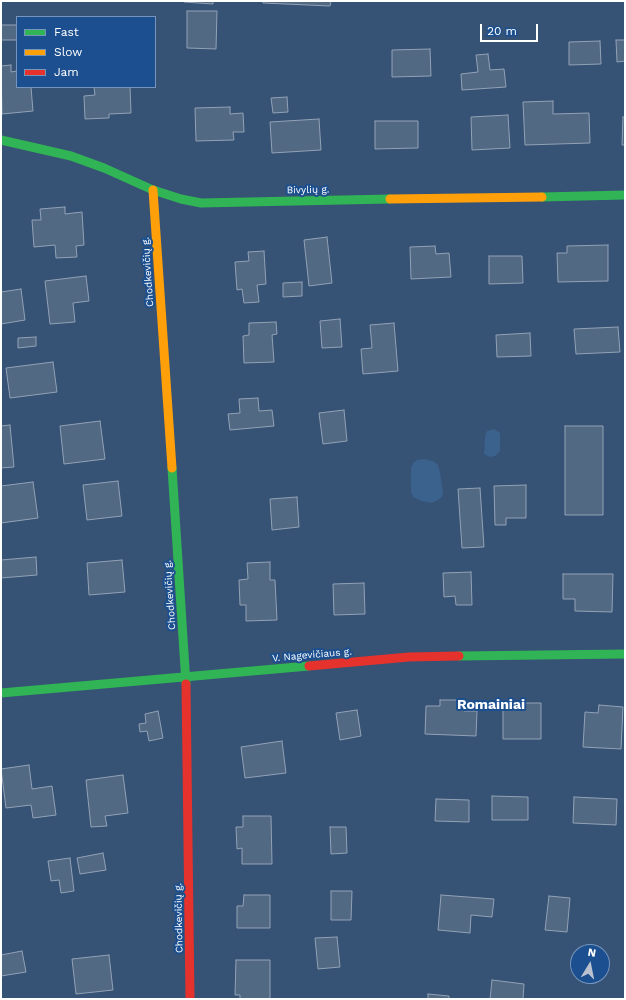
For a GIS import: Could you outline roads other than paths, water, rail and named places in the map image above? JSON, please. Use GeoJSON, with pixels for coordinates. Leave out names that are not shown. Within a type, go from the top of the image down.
{"type":"FeatureCollection","features":[{"type":"Feature","properties":{"kind":"street","name":"Bivylių g."},"geometry":{"type":"LineString","coordinates":[[1,140],[71,156],[104,168],[153,190],[194,202],[224,203],[625,195]]}},
{"type":"Feature","properties":{"kind":"street","name":"Chodkevičių g."},"geometry":{"type":"LineString","coordinates":[[153,190],[186,678],[190,999]]}},
{"type":"Feature","properties":{"kind":"street","name":"V. Nagevičiaus g."},"geometry":{"type":"LineString","coordinates":[[1,693],[186,678],[409,657],[625,654]]}},
{"type":"Feature","properties":{"kind":"water"},"geometry":{"type":"Polygon","coordinates":[[[494,429],[500,433],[500,451],[495,456],[490,457],[484,454],[485,437],[487,431],[494,429]]]}},
{"type":"Feature","properties":{"kind":"water"},"geometry":{"type":"Polygon","coordinates":[[[424,459],[433,461],[438,465],[440,473],[443,492],[442,497],[432,503],[421,501],[413,497],[411,492],[411,468],[413,463],[417,460],[424,459]]]}},
{"type":"Feature","properties":{"kind":"district","name":"Romainiai"},"geometry":{"type":"Point","coordinates":[491,705]}}]}
